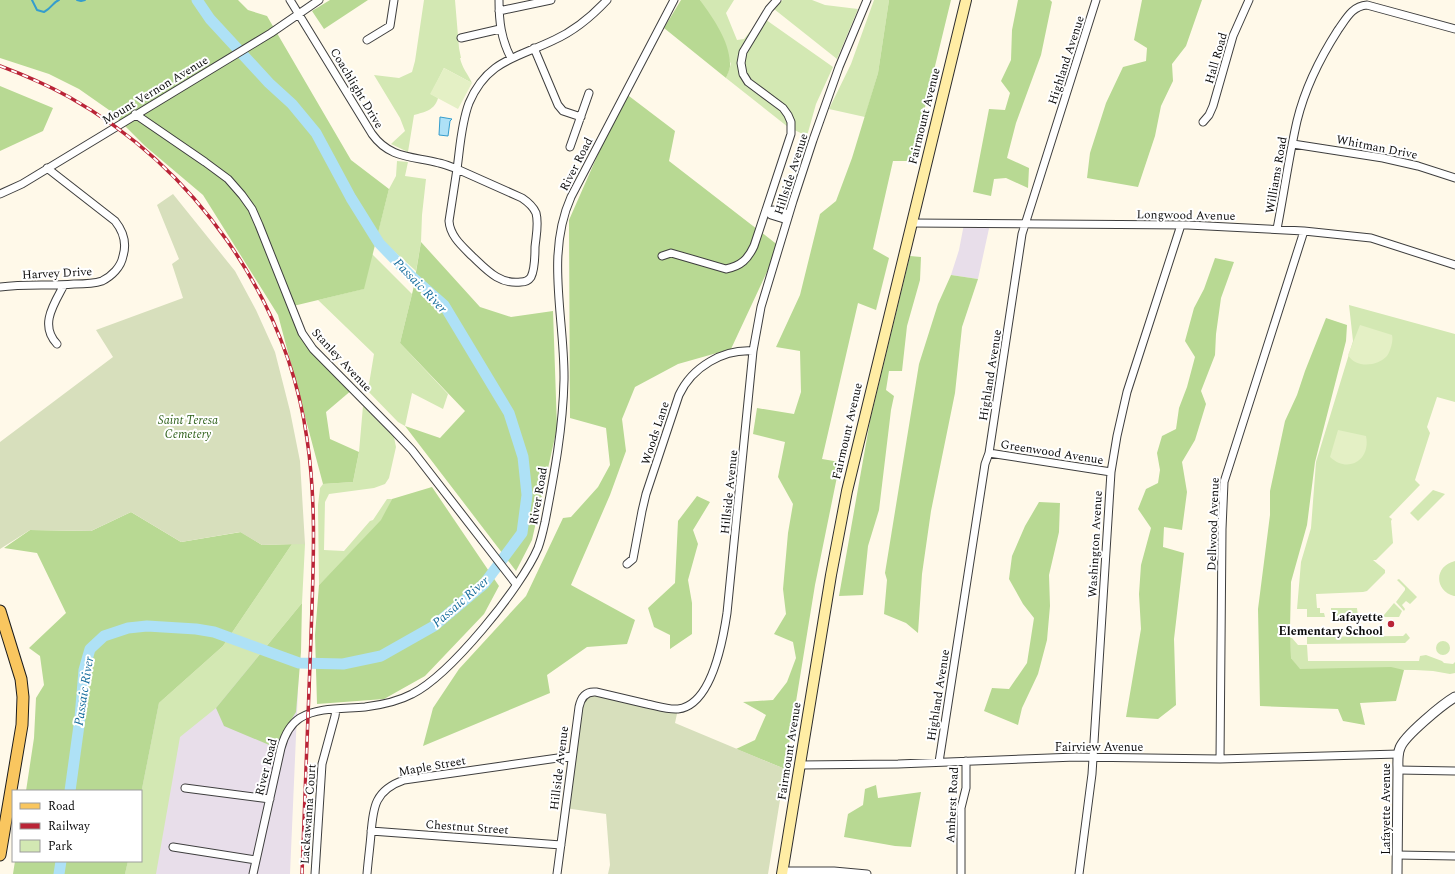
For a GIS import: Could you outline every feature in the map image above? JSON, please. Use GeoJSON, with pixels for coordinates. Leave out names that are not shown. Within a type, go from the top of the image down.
{"type":"FeatureCollection","features":[{"type":"Feature","properties":{"kind":"main road","name":"Fairmount Avenue"},"geometry":{"type":"LineString","coordinates":[[782,873],[840,523],[911,223],[966,0]]}},
{"type":"Feature","properties":{"kind":"main road"},"geometry":{"type":"LineString","coordinates":[[0,611],[19,673],[23,698],[22,725],[0,856]]}},
{"type":"Feature","properties":{"kind":"street","name":"Coachlight Drive"},"geometry":{"type":"LineString","coordinates":[[290,0],[372,134],[379,142],[389,150],[400,155],[440,163],[457,169],[522,198],[532,208],[536,214],[537,224],[533,271],[529,279],[525,282],[506,281],[495,277],[457,240],[452,233],[449,221],[457,169]]}},
{"type":"Feature","properties":{"kind":"street","name":"Mount Vernon Avenue"},"geometry":{"type":"LineString","coordinates":[[0,194],[22,184],[135,114],[271,33],[298,13],[320,0]]}},
{"type":"Feature","properties":{"kind":"street"},"geometry":{"type":"LineString","coordinates":[[367,40],[390,26],[394,0]]}},
{"type":"Feature","properties":{"kind":"street"},"geometry":{"type":"LineString","coordinates":[[499,0],[500,29],[511,58]]}},
{"type":"Feature","properties":{"kind":"street"},"geometry":{"type":"LineString","coordinates":[[499,11],[551,0]]}},
{"type":"Feature","properties":{"kind":"street"},"geometry":{"type":"LineString","coordinates":[[457,169],[466,114],[471,98],[485,78],[499,65],[511,58],[565,34],[595,12],[607,0]]}},
{"type":"Feature","properties":{"kind":"street","name":"River Road"},"geometry":{"type":"LineString","coordinates":[[254,874],[283,741],[291,726],[300,717],[318,711],[365,707],[390,703],[413,694],[448,666],[467,647],[500,607],[537,550],[542,536],[562,429],[564,361],[557,259],[561,224],[571,197],[674,0]]}},
{"type":"Feature","properties":{"kind":"street"},"geometry":{"type":"LineString","coordinates":[[662,256],[671,253],[726,269],[734,268],[750,256],[767,211],[791,134],[791,122],[783,108],[748,82],[743,74],[741,63],[746,46],[769,9],[777,0]]}},
{"type":"Feature","properties":{"kind":"street","name":"Hillside Avenue"},"geometry":{"type":"LineString","coordinates":[[557,874],[572,756],[580,701],[582,698],[588,692],[596,692],[667,708],[685,708],[693,703],[711,678],[721,650],[727,613],[753,351],[762,307],[787,217],[813,140],[835,78],[868,0]]}},
{"type":"Feature","properties":{"kind":"street","name":"Highland Avenue"},"geometry":{"type":"LineString","coordinates":[[939,762],[985,464],[989,453],[1022,234],[1096,0]]}},
{"type":"Feature","properties":{"kind":"street","name":"Hall Road"},"geometry":{"type":"LineString","coordinates":[[1203,122],[1209,115],[1213,106],[1233,36],[1249,0]]}},
{"type":"Feature","properties":{"kind":"street","name":"Williams Road"},"geometry":{"type":"LineString","coordinates":[[1278,229],[1296,125],[1304,99],[1315,70],[1349,14],[1357,7],[1362,5],[1372,6],[1455,29]]}},
{"type":"Feature","properties":{"kind":"street"},"geometry":{"type":"LineString","coordinates":[[461,38],[500,29]]}},
{"type":"Feature","properties":{"kind":"street"},"geometry":{"type":"LineString","coordinates":[[534,48],[558,105],[563,111],[581,117]]}},
{"type":"Feature","properties":{"kind":"street"},"geometry":{"type":"LineString","coordinates":[[570,147],[589,93]]}},
{"type":"Feature","properties":{"kind":"street","name":"Stanley Avenue"},"geometry":{"type":"LineString","coordinates":[[135,114],[206,162],[228,179],[242,195],[252,208],[302,333],[313,349],[412,450],[516,584]]}},
{"type":"Feature","properties":{"kind":"street","name":"Whitman Drive"},"geometry":{"type":"LineString","coordinates":[[1293,144],[1383,158],[1418,166],[1455,178]]}},
{"type":"Feature","properties":{"kind":"street","name":"Harvey Drive"},"geometry":{"type":"LineString","coordinates":[[0,287],[92,283],[110,276],[118,267],[123,257],[125,249],[124,237],[116,221],[47,168]]}},
{"type":"Feature","properties":{"kind":"street"},"geometry":{"type":"LineString","coordinates":[[767,211],[773,210],[785,213],[787,217]]}},
{"type":"Feature","properties":{"kind":"street","name":"Longwood Avenue"},"geometry":{"type":"LineString","coordinates":[[911,223],[1180,225],[1304,230],[1371,238],[1455,265]]}},
{"type":"Feature","properties":{"kind":"street","name":"Washington Avenue"},"geometry":{"type":"LineString","coordinates":[[1079,874],[1092,774],[1111,472],[1127,392],[1180,225]]}},
{"type":"Feature","properties":{"kind":"street","name":"Dellwood Avenue"},"geometry":{"type":"LineString","coordinates":[[1220,759],[1222,522],[1224,482],[1304,230]]}},
{"type":"Feature","properties":{"kind":"street"},"geometry":{"type":"LineString","coordinates":[[57,344],[49,334],[48,321],[55,302],[64,285]]}},
{"type":"Feature","properties":{"kind":"street","name":"Woods Lane"},"geometry":{"type":"LineString","coordinates":[[627,564],[633,560],[646,494],[679,395],[685,383],[699,368],[715,359],[740,351],[753,351]]}},
{"type":"Feature","properties":{"kind":"street","name":"Greenwood Avenue"},"geometry":{"type":"LineString","coordinates":[[989,453],[1111,472]]}},
{"type":"Feature","properties":{"kind":"street","name":"Lafayette Avenue"},"geometry":{"type":"LineString","coordinates":[[1397,874],[1398,754],[1402,744],[1409,735],[1455,697]]}},
{"type":"Feature","properties":{"kind":"street","name":"Lackawanna Court"},"geometry":{"type":"LineString","coordinates":[[315,874],[322,764],[336,709]]}},
{"type":"Feature","properties":{"kind":"street","name":"Fairview Avenue"},"geometry":{"type":"LineString","coordinates":[[800,766],[1076,757],[1220,759],[1398,754]]}},
{"type":"Feature","properties":{"kind":"street","name":"Maple Street"},"geometry":{"type":"LineString","coordinates":[[367,874],[373,811],[383,792],[396,783],[404,780],[572,756]]}},
{"type":"Feature","properties":{"kind":"street","name":"Amherst Road"},"geometry":{"type":"LineString","coordinates":[[961,874],[961,808],[966,788],[966,761]]}},
{"type":"Feature","properties":{"kind":"street"},"geometry":{"type":"LineString","coordinates":[[1398,770],[1455,771]]}},
{"type":"Feature","properties":{"kind":"street"},"geometry":{"type":"LineString","coordinates":[[185,788],[270,799]]}},
{"type":"Feature","properties":{"kind":"street","name":"Chestnut Street"},"geometry":{"type":"LineString","coordinates":[[371,831],[561,845]]}},
{"type":"Feature","properties":{"kind":"street"},"geometry":{"type":"LineString","coordinates":[[173,847],[256,860]]}},
{"type":"Feature","properties":{"kind":"street"},"geometry":{"type":"LineString","coordinates":[[1397,855],[1455,856]]}},
{"type":"Feature","properties":{"kind":"street"},"geometry":{"type":"LineString","coordinates":[[782,873],[834,871],[867,874]]}},
{"type":"Feature","properties":{"kind":"shaded area"},"geometry":{"type":"Polygon","coordinates":[[[964,224],[990,224],[978,279],[951,275],[959,250],[964,224]]]}},
{"type":"Feature","properties":{"kind":"shaded area"},"geometry":{"type":"Polygon","coordinates":[[[259,656],[299,667],[290,874],[125,874],[128,862],[142,862],[142,790],[159,703],[259,656]]]}},
{"type":"Feature","properties":{"kind":"green space"},"geometry":{"type":"Polygon","coordinates":[[[0,0],[238,0],[248,10],[267,16],[351,160],[389,189],[364,289],[289,307],[306,343],[353,389],[326,412],[330,439],[359,452],[353,482],[323,484],[278,315],[203,195],[145,146],[109,110],[79,89],[49,74],[0,58],[0,0]]]}},
{"type":"Feature","properties":{"kind":"green space"},"geometry":{"type":"Polygon","coordinates":[[[330,0],[368,0],[324,29],[312,11],[330,0]]]}},
{"type":"Feature","properties":{"kind":"green space"},"geometry":{"type":"Polygon","coordinates":[[[424,0],[455,0],[460,58],[472,83],[444,68],[431,94],[438,98],[437,102],[432,108],[414,115],[408,152],[391,144],[405,131],[400,118],[374,75],[399,78],[412,72],[424,0]]]}},
{"type":"Feature","properties":{"kind":"green space"},"geometry":{"type":"Polygon","coordinates":[[[681,0],[700,0],[720,30],[729,54],[730,66],[726,78],[664,28],[681,0]]]}},
{"type":"Feature","properties":{"kind":"green space"},"geometry":{"type":"Polygon","coordinates":[[[700,0],[734,0],[726,13],[737,40],[744,39],[762,17],[833,67],[816,104],[807,136],[788,127],[726,78],[731,64],[700,0]]]}},
{"type":"Feature","properties":{"kind":"green space"},"geometry":{"type":"Polygon","coordinates":[[[783,0],[812,0],[825,5],[858,9],[837,59],[774,9],[775,4],[783,0]]]}},
{"type":"Feature","properties":{"kind":"green space"},"geometry":{"type":"Polygon","coordinates":[[[874,0],[889,0],[878,73],[865,117],[829,109],[851,64],[874,0]]]}},
{"type":"Feature","properties":{"kind":"green space"},"geometry":{"type":"Polygon","coordinates":[[[889,0],[951,0],[912,161],[893,161],[873,249],[889,258],[876,310],[858,303],[822,459],[840,462],[815,585],[785,769],[736,749],[755,740],[766,715],[743,702],[773,700],[787,682],[796,658],[793,642],[774,634],[786,614],[783,589],[788,533],[793,504],[778,477],[785,442],[753,434],[757,408],[794,414],[801,392],[800,351],[776,347],[800,295],[820,214],[836,201],[852,158],[878,73],[889,0]]]}},
{"type":"Feature","properties":{"kind":"green space"},"geometry":{"type":"Polygon","coordinates":[[[1018,0],[1050,0],[1052,2],[1041,55],[1016,123],[1007,158],[1029,168],[1028,188],[1006,178],[994,179],[991,196],[973,192],[989,109],[1005,110],[1010,93],[1001,81],[1011,60],[1012,30],[1018,0]]]}},
{"type":"Feature","properties":{"kind":"green space"},"geometry":{"type":"Polygon","coordinates":[[[1142,0],[1202,0],[1186,46],[1172,64],[1173,81],[1161,106],[1155,136],[1138,187],[1087,178],[1090,153],[1106,103],[1123,67],[1146,61],[1147,48],[1134,40],[1142,0]]]}},
{"type":"Feature","properties":{"kind":"green space"},"geometry":{"type":"Polygon","coordinates":[[[444,68],[472,83],[458,109],[430,94],[444,68]]]}},
{"type":"Feature","properties":{"kind":"green space"},"geometry":{"type":"Polygon","coordinates":[[[0,86],[53,108],[43,131],[0,151],[0,86]]]}},
{"type":"Feature","properties":{"kind":"green space"},"geometry":{"type":"Polygon","coordinates":[[[625,93],[675,131],[669,161],[779,246],[731,349],[678,364],[635,387],[622,419],[626,451],[610,495],[571,585],[635,620],[627,644],[587,647],[547,675],[550,693],[423,746],[433,708],[459,669],[526,596],[563,518],[571,517],[598,487],[610,465],[606,428],[570,418],[569,220],[625,93]]]}},
{"type":"Feature","properties":{"kind":"green space"},"geometry":{"type":"Polygon","coordinates":[[[397,161],[408,162],[405,176],[426,179],[421,242],[416,271],[377,236],[389,189],[396,176],[397,161]]]}},
{"type":"Feature","properties":{"kind":"green space","name":"Saint Teresa Cemetery"},"geometry":{"type":"Polygon","coordinates":[[[173,194],[235,271],[256,310],[275,352],[290,411],[300,461],[305,544],[262,545],[240,532],[181,542],[131,512],[91,531],[30,530],[0,549],[0,442],[113,357],[96,330],[183,298],[172,264],[179,259],[157,205],[173,194]]]}},
{"type":"Feature","properties":{"kind":"green space"},"geometry":{"type":"Polygon","coordinates":[[[421,242],[480,307],[511,317],[553,311],[557,428],[532,540],[516,571],[405,426],[440,438],[465,411],[400,343],[413,290],[421,242]]]}},
{"type":"Feature","properties":{"kind":"green space"},"geometry":{"type":"Polygon","coordinates":[[[372,254],[412,294],[400,343],[448,394],[443,409],[412,393],[405,426],[398,422],[363,386],[369,384],[374,354],[318,300],[363,289],[372,254]]]}},
{"type":"Feature","properties":{"kind":"green space"},"geometry":{"type":"Polygon","coordinates":[[[910,256],[921,257],[920,280],[907,326],[902,371],[889,371],[886,390],[894,396],[879,510],[868,546],[863,595],[839,596],[870,421],[910,256]]]}},
{"type":"Feature","properties":{"kind":"green space"},"geometry":{"type":"Polygon","coordinates":[[[1215,258],[1234,262],[1221,298],[1216,334],[1215,355],[1201,391],[1206,404],[1195,440],[1182,462],[1187,492],[1182,530],[1164,527],[1163,547],[1184,553],[1174,639],[1176,705],[1158,719],[1126,717],[1141,629],[1139,594],[1141,565],[1151,528],[1138,509],[1146,489],[1158,483],[1160,470],[1157,453],[1162,436],[1176,429],[1179,408],[1187,387],[1195,357],[1185,341],[1194,308],[1204,289],[1215,258]]]}},
{"type":"Feature","properties":{"kind":"green space"},"geometry":{"type":"Polygon","coordinates":[[[951,275],[978,279],[962,327],[955,393],[931,511],[922,574],[918,633],[906,623],[884,614],[887,580],[885,573],[919,364],[938,304],[951,275]]]}},
{"type":"Feature","properties":{"kind":"green space"},"geometry":{"type":"Polygon","coordinates":[[[1349,305],[1455,334],[1455,402],[1437,397],[1427,427],[1430,433],[1415,480],[1420,485],[1389,517],[1392,519],[1393,543],[1376,560],[1373,560],[1385,570],[1385,573],[1367,591],[1316,594],[1317,608],[1320,608],[1320,613],[1324,613],[1325,617],[1307,617],[1307,609],[1297,609],[1301,562],[1311,528],[1316,462],[1353,341],[1349,305]]]}},
{"type":"Feature","properties":{"kind":"green space"},"geometry":{"type":"Polygon","coordinates":[[[1326,318],[1347,325],[1346,341],[1315,462],[1307,525],[1291,582],[1291,658],[1300,669],[1391,667],[1404,670],[1396,701],[1360,703],[1365,725],[1343,721],[1338,709],[1260,706],[1258,609],[1270,515],[1270,491],[1285,421],[1297,395],[1326,318]]]}},
{"type":"Feature","properties":{"kind":"green space"},"geometry":{"type":"Polygon","coordinates":[[[1360,325],[1392,335],[1392,341],[1387,356],[1378,362],[1373,364],[1361,364],[1356,362],[1348,355],[1360,325]]]}},
{"type":"Feature","properties":{"kind":"green space"},"geometry":{"type":"Polygon","coordinates":[[[363,406],[394,437],[396,447],[389,478],[385,484],[374,488],[329,494],[325,502],[324,550],[344,551],[370,521],[373,520],[387,499],[392,499],[382,520],[319,585],[318,505],[320,488],[323,484],[353,482],[359,452],[363,406]]]}},
{"type":"Feature","properties":{"kind":"green space"},"geometry":{"type":"Polygon","coordinates":[[[1338,430],[1366,436],[1367,444],[1365,452],[1362,458],[1357,462],[1344,464],[1337,462],[1330,457],[1338,430]]]}},
{"type":"Feature","properties":{"kind":"green space"},"geometry":{"type":"Polygon","coordinates":[[[432,487],[499,586],[484,614],[425,676],[384,699],[317,704],[315,635],[319,585],[381,520],[392,499],[432,487]]]}},
{"type":"Feature","properties":{"kind":"green space"},"geometry":{"type":"Polygon","coordinates":[[[1433,490],[1445,494],[1418,521],[1410,513],[1433,490]]]}},
{"type":"Feature","properties":{"kind":"green space"},"geometry":{"type":"Polygon","coordinates":[[[697,496],[710,502],[693,530],[698,544],[688,580],[692,603],[692,634],[670,649],[670,635],[654,627],[648,608],[675,583],[678,521],[697,496]]]}},
{"type":"Feature","properties":{"kind":"green space"},"geometry":{"type":"Polygon","coordinates":[[[1039,502],[1060,503],[1059,532],[1049,575],[1050,606],[1047,640],[1038,674],[1022,708],[1018,725],[984,711],[992,688],[1009,689],[1027,663],[1034,618],[1023,604],[1009,579],[1012,556],[1025,526],[1039,502]]]}},
{"type":"Feature","properties":{"kind":"green space"},"geometry":{"type":"Polygon","coordinates":[[[131,512],[181,542],[241,532],[262,545],[292,544],[223,646],[159,703],[142,790],[26,790],[34,738],[36,698],[44,685],[40,656],[29,648],[66,613],[37,553],[4,548],[30,530],[91,531],[131,512]]]}},
{"type":"Feature","properties":{"kind":"green space"},"geometry":{"type":"Polygon","coordinates":[[[292,544],[305,544],[302,603],[216,708],[180,737],[156,874],[125,874],[128,862],[142,862],[142,790],[159,703],[223,646],[292,544]]]}},
{"type":"Feature","properties":{"kind":"green space"},"geometry":{"type":"Polygon","coordinates":[[[1455,561],[1454,596],[1447,593],[1443,589],[1439,578],[1443,568],[1455,561]]]}},
{"type":"Feature","properties":{"kind":"green space"},"geometry":{"type":"Polygon","coordinates":[[[1399,579],[1417,597],[1410,604],[1406,601],[1402,605],[1405,609],[1404,611],[1396,602],[1405,590],[1405,588],[1397,580],[1399,579]]]}},
{"type":"Feature","properties":{"kind":"green space"},"geometry":{"type":"Polygon","coordinates":[[[302,603],[301,652],[296,712],[274,747],[224,726],[216,708],[302,603]]]}},
{"type":"Feature","properties":{"kind":"green space"},"geometry":{"type":"Polygon","coordinates":[[[1394,603],[1402,611],[1399,617],[1370,617],[1370,615],[1384,615],[1394,603]]]}},
{"type":"Feature","properties":{"kind":"green space"},"geometry":{"type":"Polygon","coordinates":[[[1331,608],[1357,608],[1358,617],[1331,617],[1331,608]]]}},
{"type":"Feature","properties":{"kind":"green space"},"geometry":{"type":"Polygon","coordinates":[[[1406,633],[1410,638],[1405,643],[1307,644],[1307,637],[1403,636],[1406,633]]]}},
{"type":"Feature","properties":{"kind":"green space"},"geometry":{"type":"Polygon","coordinates":[[[1290,638],[1292,638],[1298,645],[1307,645],[1308,661],[1419,661],[1420,656],[1426,655],[1444,663],[1453,664],[1455,662],[1455,673],[1450,674],[1415,670],[1299,669],[1291,658],[1290,638]]]}},
{"type":"Feature","properties":{"kind":"green space"},"geometry":{"type":"Polygon","coordinates":[[[1440,641],[1446,641],[1450,645],[1450,651],[1446,655],[1440,655],[1436,651],[1436,645],[1440,641]]]}},
{"type":"Feature","properties":{"kind":"green space"},"geometry":{"type":"Polygon","coordinates":[[[593,692],[678,709],[675,723],[785,769],[768,874],[608,874],[610,865],[606,814],[565,808],[579,702],[593,692]]]}},
{"type":"Feature","properties":{"kind":"green space"},"geometry":{"type":"Polygon","coordinates":[[[876,785],[878,798],[921,792],[911,847],[895,846],[844,837],[848,814],[863,805],[865,789],[876,785]]]}},
{"type":"Feature","properties":{"kind":"green space"},"geometry":{"type":"Polygon","coordinates":[[[15,862],[128,862],[125,874],[13,874],[15,862]]]}},
{"type":"Feature","properties":{"kind":"water"},"geometry":{"type":"Polygon","coordinates":[[[440,117],[452,119],[450,121],[448,136],[439,135],[440,117]]]}},
{"type":"Feature","properties":{"kind":"waterway"},"geometry":{"type":"LineString","coordinates":[[32,0],[37,10],[44,12],[59,0]]}},
{"type":"Feature","properties":{"kind":"waterway"},"geometry":{"type":"LineString","coordinates":[[77,0],[85,0]]}},
{"type":"Feature","properties":{"kind":"waterway","name":"Passaic River"},"geometry":{"type":"LineString","coordinates":[[70,790],[80,718],[84,670],[90,649],[104,636],[128,628],[147,626],[196,629],[214,632],[299,663],[343,664],[381,656],[434,626],[484,584],[522,533],[527,495],[523,457],[509,413],[444,305],[410,275],[379,243],[351,198],[316,133],[292,104],[269,83],[210,19],[197,0]]}},
{"type":"Feature","properties":{"kind":"waterway","name":"Passaic River"},"geometry":{"type":"LineString","coordinates":[[59,874],[61,862]]}},
{"type":"Feature","properties":{"kind":"railway"},"geometry":{"type":"LineString","coordinates":[[0,66],[35,80],[69,97],[114,126],[156,160],[194,199],[227,241],[256,287],[279,336],[296,386],[307,439],[312,488],[314,538],[313,588],[302,874]]}},
{"type":"Feature","properties":{"kind":"place","name":"Lafayette Elementary School"},"geometry":{"type":"Point","coordinates":[1391,624]}}]}
